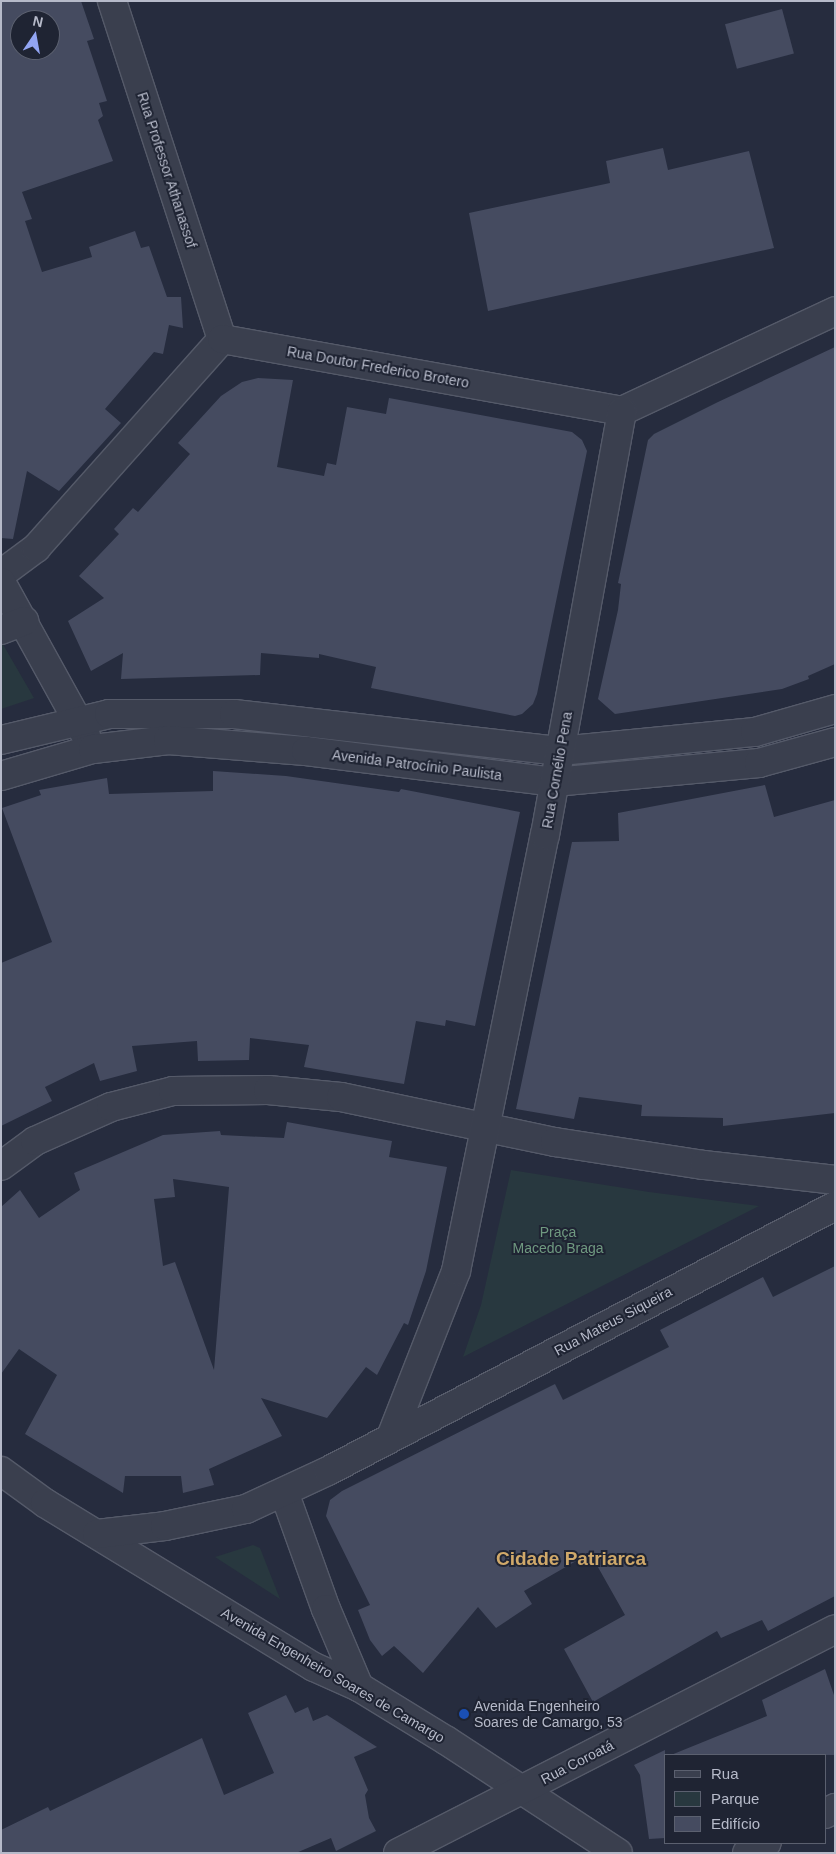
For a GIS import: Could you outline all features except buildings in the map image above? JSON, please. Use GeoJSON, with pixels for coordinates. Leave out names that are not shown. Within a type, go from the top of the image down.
{"type":"FeatureCollection","features":[{"type":"Feature","properties":{"kind":"street","name":"Rua Professor Athanassof"},"geometry":{"type":"LineString","coordinates":[[112,1],[222,339]]}},
{"type":"Feature","properties":{"kind":"street"},"geometry":{"type":"LineString","coordinates":[[622,411],[835,311]]}},
{"type":"Feature","properties":{"kind":"street","name":"Rua Doutor Frederico Brotero"},"geometry":{"type":"LineString","coordinates":[[222,339],[622,411]]}},
{"type":"Feature","properties":{"kind":"street"},"geometry":{"type":"LineString","coordinates":[[1,574],[36,548],[222,339]]}},
{"type":"Feature","properties":{"kind":"street","name":"Rua Cornélio Pena"},"geometry":{"type":"LineString","coordinates":[[485,1128],[560,751],[622,411]]}},
{"type":"Feature","properties":{"kind":"street"},"geometry":{"type":"LineString","coordinates":[[1,582],[13,626],[78,721],[93,749]]}},
{"type":"Feature","properties":{"kind":"street"},"geometry":{"type":"LineString","coordinates":[[1,740],[109,714],[234,714],[560,751],[755,732],[835,708]]}},
{"type":"Feature","properties":{"kind":"street","name":"Avenida Patrocínio Paulista"},"geometry":{"type":"LineString","coordinates":[[1,776],[93,749],[168,740],[233,744],[554,782],[759,763],[835,742]]}},
{"type":"Feature","properties":{"kind":"street"},"geometry":{"type":"LineString","coordinates":[[1,1166],[35,1141],[110,1107],[173,1091],[268,1090],[341,1098],[485,1128],[704,1165],[835,1180]]}},
{"type":"Feature","properties":{"kind":"street"},"geometry":{"type":"LineString","coordinates":[[391,1437],[456,1271],[485,1128]]}},
{"type":"Feature","properties":{"kind":"street","name":"Rua Mateus Siqueira"},"geometry":{"type":"LineString","coordinates":[[97,1534],[165,1526],[246,1509],[284,1492],[391,1437],[835,1206]]}},
{"type":"Feature","properties":{"kind":"street","name":"Avenida Engenheiro Soares de Camargo"},"geometry":{"type":"LineString","coordinates":[[1,1471],[45,1503],[314,1667],[359,1687],[618,1853]]}},
{"type":"Feature","properties":{"kind":"street"},"geometry":{"type":"LineString","coordinates":[[284,1492],[326,1609],[359,1687]]}},
{"type":"Feature","properties":{"kind":"street","name":"Rua Coroatá"},"geometry":{"type":"LineString","coordinates":[[398,1853],[522,1791],[835,1628]]}},
{"type":"Feature","properties":{"kind":"street"},"geometry":{"type":"LineString","coordinates":[[747,1853],[764,1844]]}},
{"type":"Feature","properties":{"kind":"green space"},"geometry":{"type":"Polygon","coordinates":[[[1,641],[34,698],[1,709],[1,641]]]}},
{"type":"Feature","properties":{"kind":"green space","name":"Praça Macedo Braga"},"geometry":{"type":"Polygon","coordinates":[[[511,1170],[649,1192],[759,1206],[463,1357],[481,1305],[511,1170]]]}},
{"type":"Feature","properties":{"kind":"green space"},"geometry":{"type":"Polygon","coordinates":[[[253,1545],[260,1548],[280,1599],[215,1557],[253,1545]]]}},
{"type":"Feature","properties":{"kind":"place","name":"Avenida Engenheiro Soares de Camargo, 53"},"geometry":{"type":"Point","coordinates":[464,1714]}},
{"type":"Feature","properties":{"kind":"district","name":"Cidade Patriarca"},"geometry":{"type":"Point","coordinates":[571,1559]}}]}
